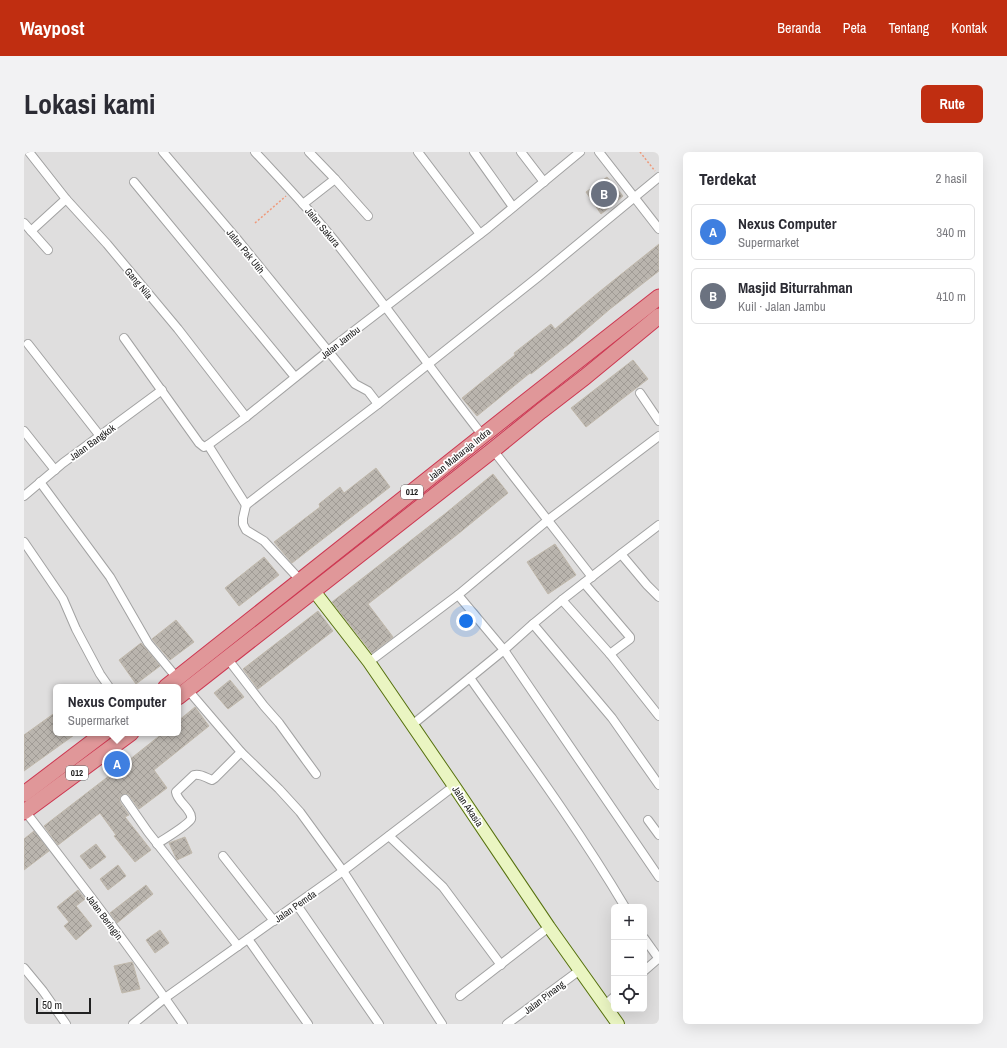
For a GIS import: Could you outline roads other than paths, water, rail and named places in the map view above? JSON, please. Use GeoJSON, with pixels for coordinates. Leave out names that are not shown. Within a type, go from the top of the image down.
{"type":"FeatureCollection","features":[{"type":"Feature","properties":{"kind":"highway","name":"Jalan Maharaja Indra"},"geometry":{"type":"LineString","coordinates":[[172,682],[659,297]]}},
{"type":"Feature","properties":{"kind":"highway","name":"Jalan Maharaja Indra"},"geometry":{"type":"LineString","coordinates":[[183,694],[585,377],[659,316]]}},
{"type":"Feature","properties":{"kind":"highway"},"geometry":{"type":"LineString","coordinates":[[531,398],[541,411]]}},
{"type":"Feature","properties":{"kind":"highway","name":"012"},"geometry":{"type":"LineString","coordinates":[[24,794],[100,736]]}},
{"type":"Feature","properties":{"kind":"highway","name":"012"},"geometry":{"type":"LineString","coordinates":[[24,812],[112,738]]}},
{"type":"Feature","properties":{"kind":"street","name":"Gang Nila"},"geometry":{"type":"LineString","coordinates":[[29,152],[66,198],[107,244],[173,323],[246,417]]}},
{"type":"Feature","properties":{"kind":"street","name":"Jalan Pak Utih"},"geometry":{"type":"LineString","coordinates":[[162,152],[237,239],[355,384],[368,391],[378,404]]}},
{"type":"Feature","properties":{"kind":"street","name":"Jalan Sakura"},"geometry":{"type":"LineString","coordinates":[[254,152],[292,191],[334,240],[483,436]]}},
{"type":"Feature","properties":{"kind":"street"},"geometry":{"type":"LineString","coordinates":[[309,152],[368,216]]}},
{"type":"Feature","properties":{"kind":"street"},"geometry":{"type":"LineString","coordinates":[[418,152],[480,234]]}},
{"type":"Feature","properties":{"kind":"street"},"geometry":{"type":"LineString","coordinates":[[474,152],[513,207]]}},
{"type":"Feature","properties":{"kind":"street"},"geometry":{"type":"LineString","coordinates":[[520,152],[544,182]]}},
{"type":"Feature","properties":{"kind":"street","name":"Jalan Jambu"},"geometry":{"type":"LineString","coordinates":[[208,446],[480,234],[580,152]]}},
{"type":"Feature","properties":{"kind":"street"},"geometry":{"type":"LineString","coordinates":[[600,152],[659,229]]}},
{"type":"Feature","properties":{"kind":"street"},"geometry":{"type":"LineString","coordinates":[[301,581],[264,541],[246,530],[243,524],[243,518],[248,504],[378,404],[538,277],[659,176]]}},
{"type":"Feature","properties":{"kind":"street"},"geometry":{"type":"LineString","coordinates":[[303,204],[335,179]]}},
{"type":"Feature","properties":{"kind":"street"},"geometry":{"type":"LineString","coordinates":[[134,182],[295,377]]}},
{"type":"Feature","properties":{"kind":"street"},"geometry":{"type":"LineString","coordinates":[[31,231],[66,198]]}},
{"type":"Feature","properties":{"kind":"street"},"geometry":{"type":"LineString","coordinates":[[24,223],[48,250]]}},
{"type":"Feature","properties":{"kind":"street"},"geometry":{"type":"LineString","coordinates":[[124,338],[199,443],[204,447],[208,446],[248,504]]}},
{"type":"Feature","properties":{"kind":"street"},"geometry":{"type":"LineString","coordinates":[[28,344],[100,436]]}},
{"type":"Feature","properties":{"kind":"street","name":"Jalan Bangkok"},"geometry":{"type":"LineString","coordinates":[[24,496],[55,470],[162,390]]}},
{"type":"Feature","properties":{"kind":"street"},"geometry":{"type":"LineString","coordinates":[[640,393],[659,421]]}},
{"type":"Feature","properties":{"kind":"street"},"geometry":{"type":"LineString","coordinates":[[24,431],[55,470]]}},
{"type":"Feature","properties":{"kind":"street"},"geometry":{"type":"LineString","coordinates":[[369,662],[458,595],[548,520],[659,436]]}},
{"type":"Feature","properties":{"kind":"street"},"geometry":{"type":"LineString","coordinates":[[493,450],[592,577]]}},
{"type":"Feature","properties":{"kind":"street"},"geometry":{"type":"LineString","coordinates":[[40,482],[110,576],[172,682]]}},
{"type":"Feature","properties":{"kind":"street"},"geometry":{"type":"LineString","coordinates":[[412,725],[504,650],[562,600],[659,525]]}},
{"type":"Feature","properties":{"kind":"street"},"geometry":{"type":"LineString","coordinates":[[24,542],[63,599],[76,629],[107,684]]}},
{"type":"Feature","properties":{"kind":"street"},"geometry":{"type":"LineString","coordinates":[[621,554],[659,597]]}},
{"type":"Feature","properties":{"kind":"street"},"geometry":{"type":"LineString","coordinates":[[584,583],[630,637],[630,639],[610,654]]}},
{"type":"Feature","properties":{"kind":"street","name":"Jalan Akasia"},"geometry":{"type":"LineString","coordinates":[[314,591],[369,662],[549,927],[580,970],[609,1001],[618,1024]]}},
{"type":"Feature","properties":{"kind":"street"},"geometry":{"type":"LineString","coordinates":[[458,595],[504,650],[659,877]]}},
{"type":"Feature","properties":{"kind":"street"},"geometry":{"type":"LineString","coordinates":[[562,600],[610,654],[659,716]]}},
{"type":"Feature","properties":{"kind":"street"},"geometry":{"type":"LineString","coordinates":[[533,624],[612,718],[659,785]]}},
{"type":"Feature","properties":{"kind":"street"},"geometry":{"type":"LineString","coordinates":[[227,658],[279,723],[316,774]]}},
{"type":"Feature","properties":{"kind":"street"},"geometry":{"type":"LineString","coordinates":[[470,678],[563,811],[606,875],[623,904]]}},
{"type":"Feature","properties":{"kind":"street"},"geometry":{"type":"LineString","coordinates":[[183,694],[279,789],[300,812],[343,871],[442,1024]]}},
{"type":"Feature","properties":{"kind":"street"},"geometry":{"type":"LineString","coordinates":[[157,844],[190,820],[190,812],[178,797],[176,792],[197,774],[212,780],[241,752]]}},
{"type":"Feature","properties":{"kind":"street","name":"Jalan Pemda"},"geometry":{"type":"LineString","coordinates":[[134,1024],[165,998],[297,905],[454,786]]}},
{"type":"Feature","properties":{"kind":"street"},"geometry":{"type":"LineString","coordinates":[[125,799],[157,844],[238,946]]}},
{"type":"Feature","properties":{"kind":"street","name":"Jalan Beringin"},"geometry":{"type":"LineString","coordinates":[[24,812],[98,906],[183,1024]]}},
{"type":"Feature","properties":{"kind":"street"},"geometry":{"type":"LineString","coordinates":[[648,820],[659,835]]}},
{"type":"Feature","properties":{"kind":"street"},"geometry":{"type":"LineString","coordinates":[[389,836],[443,887],[501,965]]}},
{"type":"Feature","properties":{"kind":"street"},"geometry":{"type":"LineString","coordinates":[[223,856],[274,920]]}},
{"type":"Feature","properties":{"kind":"street"},"geometry":{"type":"LineString","coordinates":[[297,905],[379,1024]]}},
{"type":"Feature","properties":{"kind":"street"},"geometry":{"type":"LineString","coordinates":[[460,996],[549,927]]}},
{"type":"Feature","properties":{"kind":"street"},"geometry":{"type":"LineString","coordinates":[[248,939],[308,1024]]}},
{"type":"Feature","properties":{"kind":"street"},"geometry":{"type":"LineString","coordinates":[[645,940],[659,959],[647,969]]}},
{"type":"Feature","properties":{"kind":"street"},"geometry":{"type":"LineString","coordinates":[[24,968],[44,991],[66,1024]]}},
{"type":"Feature","properties":{"kind":"street","name":"Jalan Pinang"},"geometry":{"type":"LineString","coordinates":[[507,1024],[580,970]]}},
{"type":"Feature","properties":{"kind":"place","name":"Masjid Biturrahman"},"geometry":{"type":"Point","coordinates":[604,194]}},
{"type":"Feature","properties":{"kind":"place","name":"Nexus Computer"},"geometry":{"type":"Point","coordinates":[117,764]}}]}
